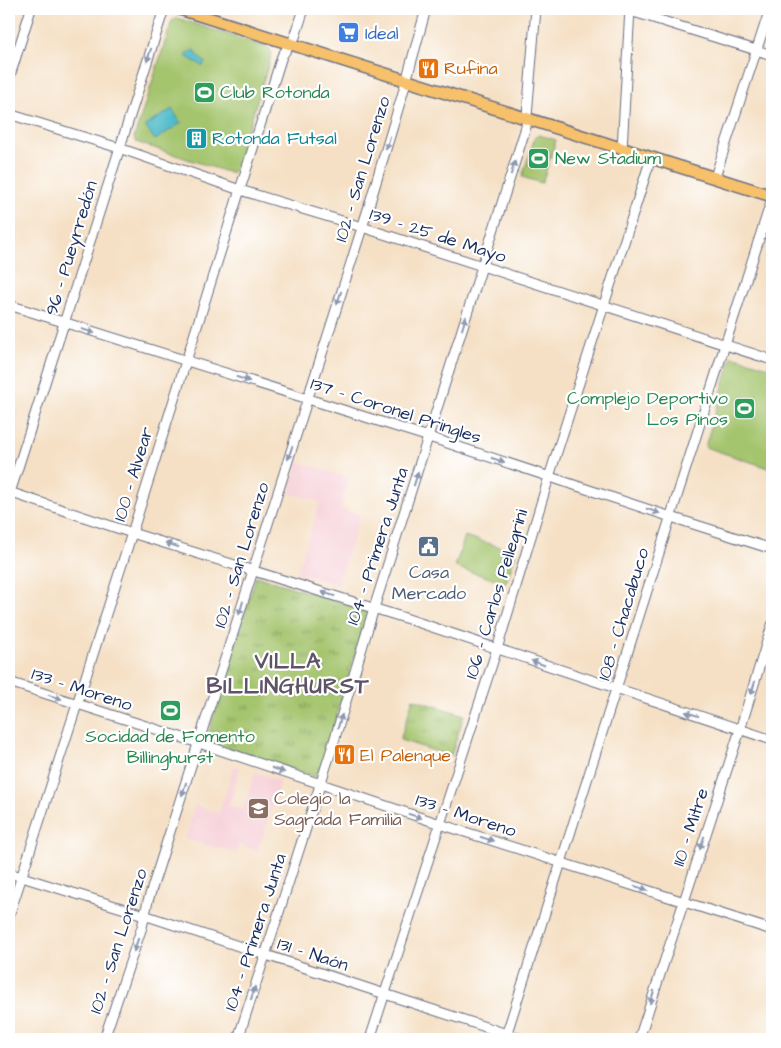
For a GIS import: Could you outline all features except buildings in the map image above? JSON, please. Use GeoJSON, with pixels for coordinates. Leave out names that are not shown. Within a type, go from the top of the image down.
{"type":"FeatureCollection","features":[{"type":"Feature","properties":{"kind":"main road"},"geometry":{"type":"LineString","coordinates":[[180,9],[204,12],[291,44],[772,197]]}},
{"type":"Feature","properties":{"kind":"street"},"geometry":{"type":"LineString","coordinates":[[9,79],[31,9]]}},
{"type":"Feature","properties":{"kind":"street","name":"96 - Pueyrredón"},"geometry":{"type":"LineString","coordinates":[[9,494],[164,9]]}},
{"type":"Feature","properties":{"kind":"street","name":"100 - Alvear"},"geometry":{"type":"LineString","coordinates":[[9,916],[282,56],[297,33],[304,9]]}},
{"type":"Feature","properties":{"kind":"street","name":"102 - San Lorenzo"},"geometry":{"type":"LineString","coordinates":[[104,1039],[362,227],[426,9]]}},
{"type":"Feature","properties":{"kind":"street","name":"104 - Primera Junta"},"geometry":{"type":"LineString","coordinates":[[238,1039],[332,748],[374,608],[528,120],[536,9]]}},
{"type":"Feature","properties":{"kind":"street"},"geometry":{"type":"LineString","coordinates":[[622,149],[628,9],[772,55]]}},
{"type":"Feature","properties":{"kind":"street"},"geometry":{"type":"LineString","coordinates":[[715,178],[770,9]]}},
{"type":"Feature","properties":{"kind":"street","name":"139 - 25 de Mayo"},"geometry":{"type":"LineString","coordinates":[[9,114],[772,360]]}},
{"type":"Feature","properties":{"kind":"street","name":"106 - Carlos Pellegrini"},"geometry":{"type":"LineString","coordinates":[[370,1039],[497,649],[549,477],[650,158]]}},
{"type":"Feature","properties":{"kind":"street","name":"108 - Chacabuco"},"geometry":{"type":"LineString","coordinates":[[506,1037],[772,197]]}},
{"type":"Feature","properties":{"kind":"street","name":"137 - Coronel Pringles"},"geometry":{"type":"LineString","coordinates":[[9,305],[429,437],[671,518],[772,549]]}},
{"type":"Feature","properties":{"kind":"street"},"geometry":{"type":"LineString","coordinates":[[9,494],[374,608],[772,740]]}},
{"type":"Feature","properties":{"kind":"street","name":"110 - Mitre"},"geometry":{"type":"LineString","coordinates":[[639,1039],[740,730],[772,625]]}},
{"type":"Feature","properties":{"kind":"street","name":"133 - Moreno"},"geometry":{"type":"LineString","coordinates":[[9,682],[199,743],[440,824],[772,930]]}},
{"type":"Feature","properties":{"kind":"street","name":"131 - Naón"},"geometry":{"type":"LineString","coordinates":[[9,873],[384,994],[506,1037],[522,1039]]}},
{"type":"Feature","properties":{"kind":"shaded area"},"geometry":{"type":"Polygon","coordinates":[[[299,462],[349,478],[340,508],[360,515],[338,585],[297,573],[320,502],[289,493],[299,462]]]}},
{"type":"Feature","properties":{"kind":"shaded area","name":"Colegio la Sagrada Familia"},"geometry":{"type":"Polygon","coordinates":[[[234,766],[240,768],[229,806],[243,810],[255,772],[280,781],[258,851],[239,845],[236,853],[185,839],[195,805],[219,813],[234,766]]]}},
{"type":"Feature","properties":{"kind":"green space","name":"Club Rotonda"},"geometry":{"type":"Polygon","coordinates":[[[177,18],[269,48],[272,53],[235,171],[230,173],[136,142],[134,138],[172,21],[177,18]]]}},
{"type":"Feature","properties":{"kind":"green space","name":"New Stadium"},"geometry":{"type":"Polygon","coordinates":[[[539,135],[556,140],[542,183],[522,177],[535,137],[539,135]]]}},
{"type":"Feature","properties":{"kind":"green space","name":"Complejo Deportivo Los Pinos"},"geometry":{"type":"Polygon","coordinates":[[[732,356],[772,368],[772,469],[705,447],[732,356]]]}},
{"type":"Feature","properties":{"kind":"green space"},"geometry":{"type":"Polygon","coordinates":[[[465,536],[516,552],[506,583],[455,567],[465,536]]]}},
{"type":"Feature","properties":{"kind":"green space"},"geometry":{"type":"Polygon","coordinates":[[[256,576],[368,611],[320,772],[317,775],[312,776],[206,741],[256,576]]]}},
{"type":"Feature","properties":{"kind":"green space"},"geometry":{"type":"Polygon","coordinates":[[[413,699],[464,715],[451,756],[400,740],[413,699]]]}},
{"type":"Feature","properties":{"kind":"water"},"geometry":{"type":"Polygon","coordinates":[[[195,50],[199,58],[205,62],[203,66],[187,57],[187,53],[195,50]]]}},
{"type":"Feature","properties":{"kind":"water"},"geometry":{"type":"Polygon","coordinates":[[[172,109],[181,123],[155,140],[145,126],[172,109]]]}},
{"type":"Feature","properties":{"kind":"place","name":"Ideal"},"geometry":{"type":"Point","coordinates":[349,33]}},
{"type":"Feature","properties":{"kind":"place","name":"Rufina"},"geometry":{"type":"Point","coordinates":[428,68]}},
{"type":"Feature","properties":{"kind":"place","name":"Club Rotonda"},"geometry":{"type":"Point","coordinates":[204,92]}},
{"type":"Feature","properties":{"kind":"place","name":"Rotonda Futsal"},"geometry":{"type":"Point","coordinates":[196,138]}},
{"type":"Feature","properties":{"kind":"place","name":"New Stadium"},"geometry":{"type":"Point","coordinates":[539,158]}},
{"type":"Feature","properties":{"kind":"place","name":"Complejo Deportivo Los Pinos"},"geometry":{"type":"Point","coordinates":[744,408]}},
{"type":"Feature","properties":{"kind":"place","name":"Casa Mercado"},"geometry":{"type":"Point","coordinates":[429,547]}},
{"type":"Feature","properties":{"kind":"place","name":"Socidad de Fomento Billinghurst"},"geometry":{"type":"Point","coordinates":[170,711]}},
{"type":"Feature","properties":{"kind":"place","name":"El Palenque"},"geometry":{"type":"Point","coordinates":[344,755]}},
{"type":"Feature","properties":{"kind":"place","name":"Colegio la Sagrada Familia"},"geometry":{"type":"Point","coordinates":[258,808]}},
{"type":"Feature","properties":{"kind":"district","name":"VILLA BILLINGHURST"},"geometry":{"type":"Point","coordinates":[288,672]}}]}
